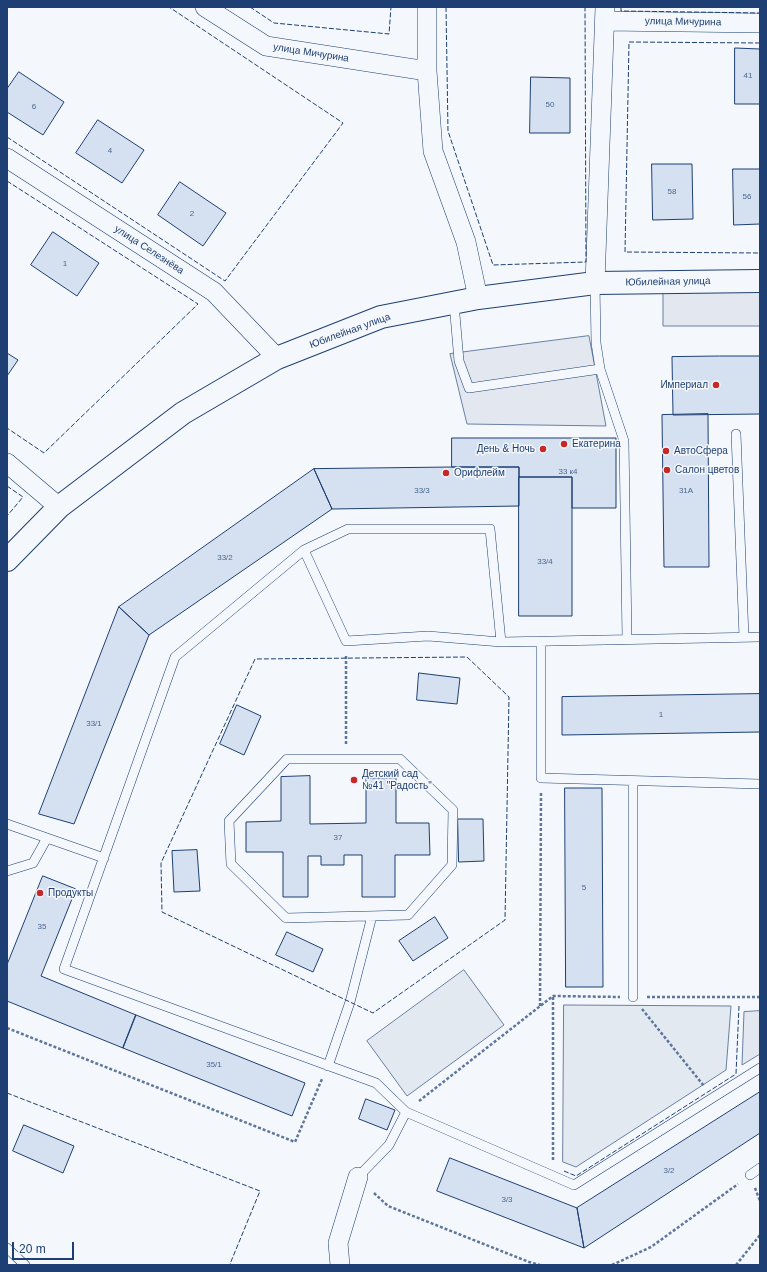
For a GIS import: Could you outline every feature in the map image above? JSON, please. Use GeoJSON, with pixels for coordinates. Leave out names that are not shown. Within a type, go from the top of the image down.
{"type":"FeatureCollection","features":[{"type":"Feature","properties":{"kind":"street","name":"улица Мичурина"},"geometry":{"type":"LineString","coordinates":[[206,7],[266,46],[427,71]]}},
{"type":"Feature","properties":{"kind":"street"},"geometry":{"type":"LineString","coordinates":[[427,7],[427,71],[433,152],[466,242],[478,298]]}},
{"type":"Feature","properties":{"kind":"street","name":"улица Мичурина"},"geometry":{"type":"LineString","coordinates":[[605,14],[760,23]]}},
{"type":"Feature","properties":{"kind":"street"},"geometry":{"type":"LineString","coordinates":[[595,283],[605,14]]}},
{"type":"Feature","properties":{"kind":"street","name":"улица Селезнёва"},"geometry":{"type":"LineString","coordinates":[[7,158],[214,292],[277,358]]}},
{"type":"Feature","properties":{"kind":"street","name":"Юбилейная улица"},"geometry":{"type":"LineString","coordinates":[[7,560],[59,507],[184,413],[277,358],[381,318],[478,298],[595,283],[760,281]]}},
{"type":"Feature","properties":{"kind":"street"},"geometry":{"type":"LineString","coordinates":[[7,463],[59,507]]}},
{"type":"Feature","properties":{"kind":"street"},"geometry":{"type":"LineString","coordinates":[[340,1265],[338,1243],[358,1177]]}},
{"type":"Feature","properties":{"kind":"lane"},"geometry":{"type":"LineString","coordinates":[[595,283],[596,343],[600,369],[624,441],[627,639]]}},
{"type":"Feature","properties":{"kind":"lane"},"geometry":{"type":"LineString","coordinates":[[454,303],[459,361],[469,388],[600,369]]}},
{"type":"Feature","properties":{"kind":"lane"},"geometry":{"type":"LineString","coordinates":[[736,434],[744,637]]}},
{"type":"Feature","properties":{"kind":"lane"},"geometry":{"type":"LineString","coordinates":[[501,642],[490,529],[348,529],[304,550],[175,657],[64,969],[328,1066],[376,1082],[406,1112],[574,1185],[760,1068]]}},
{"type":"Feature","properties":{"kind":"lane"},"geometry":{"type":"LineString","coordinates":[[304,550],[346,640],[428,636],[501,642],[760,637]]}},
{"type":"Feature","properties":{"kind":"lane"},"geometry":{"type":"LineString","coordinates":[[542,641],[541,778],[633,782],[760,784]]}},
{"type":"Feature","properties":{"kind":"lane"},"geometry":{"type":"LineString","coordinates":[[287,759],[400,759],[453,810],[452,865],[408,915],[372,916],[286,918],[231,864],[229,821],[287,759]]}},
{"type":"Feature","properties":{"kind":"lane"},"geometry":{"type":"LineString","coordinates":[[633,782],[633,997]]}},
{"type":"Feature","properties":{"kind":"lane"},"geometry":{"type":"LineString","coordinates":[[7,824],[104,858]]}},
{"type":"Feature","properties":{"kind":"lane"},"geometry":{"type":"LineString","coordinates":[[7,870],[33,863],[47,838]]}},
{"type":"Feature","properties":{"kind":"lane"},"geometry":{"type":"LineString","coordinates":[[328,1066],[350,1002],[372,916]]}},
{"type":"Feature","properties":{"kind":"lane"},"geometry":{"type":"LineString","coordinates":[[358,1177],[389,1145],[406,1112]]}},
{"type":"Feature","properties":{"kind":"lane"},"geometry":{"type":"LineString","coordinates":[[750,1175],[760,1168]]}},
{"type":"Feature","properties":{"kind":"lane"},"geometry":{"type":"LineString","coordinates":[[7,1248],[25,1265]]}},
{"type":"Feature","properties":{"kind":"path"},"geometry":{"type":"LineString","coordinates":[[346,640],[346,759]]}},
{"type":"Feature","properties":{"kind":"path"},"geometry":{"type":"LineString","coordinates":[[540,1006],[541,778]]}},
{"type":"Feature","properties":{"kind":"path"},"geometry":{"type":"LineString","coordinates":[[553,996],[553,1176]]}},
{"type":"Feature","properties":{"kind":"path"},"geometry":{"type":"LineString","coordinates":[[406,1112],[553,996],[760,997]]}},
{"type":"Feature","properties":{"kind":"path"},"geometry":{"type":"LineString","coordinates":[[633,997],[714,1097]]}},
{"type":"Feature","properties":{"kind":"path"},"geometry":{"type":"LineString","coordinates":[[7,1028],[295,1142],[328,1066]]}},
{"type":"Feature","properties":{"kind":"path"},"geometry":{"type":"LineString","coordinates":[[612,1265],[651,1247],[750,1175]]}},
{"type":"Feature","properties":{"kind":"path"},"geometry":{"type":"LineString","coordinates":[[358,1177],[388,1206],[540,1265]]}},
{"type":"Feature","properties":{"kind":"path"},"geometry":{"type":"LineString","coordinates":[[736,1265],[760,1235]]}},
{"type":"Feature","properties":{"kind":"shaded area"},"geometry":{"type":"Polygon","coordinates":[[[760,290],[760,326],[663,326],[663,291],[760,290]]]}},
{"type":"Feature","properties":{"kind":"shaded area"},"geometry":{"type":"Polygon","coordinates":[[[589,336],[606,426],[467,424],[450,354],[589,336]]]}},
{"type":"Feature","properties":{"kind":"shaded area"},"geometry":{"type":"Polygon","coordinates":[[[464,970],[504,1025],[407,1096],[367,1041],[464,970]]]}},
{"type":"Feature","properties":{"kind":"shaded area"},"geometry":{"type":"Polygon","coordinates":[[[564,1005],[731,1006],[726,1070],[576,1167],[563,1162],[564,1005]]]}},
{"type":"Feature","properties":{"kind":"shaded area"},"geometry":{"type":"Polygon","coordinates":[[[760,1011],[760,1054],[742,1065],[744,1012],[760,1011]]]}},
{"type":"Feature","properties":{"kind":"building"},"geometry":{"type":"Polygon","coordinates":[[[735,48],[760,49],[760,104],[735,104],[735,48]]]}},
{"type":"Feature","properties":{"kind":"building"},"geometry":{"type":"Polygon","coordinates":[[[19,72],[64,102],[43,135],[7,112],[7,89],[19,72]]]}},
{"type":"Feature","properties":{"kind":"building"},"geometry":{"type":"Polygon","coordinates":[[[531,77],[570,78],[570,133],[530,133],[531,77]]]}},
{"type":"Feature","properties":{"kind":"building"},"geometry":{"type":"Polygon","coordinates":[[[98,120],[144,150],[122,183],[76,153],[98,120]]]}},
{"type":"Feature","properties":{"kind":"building"},"geometry":{"type":"Polygon","coordinates":[[[652,164],[692,164],[693,219],[653,220],[652,164]]]}},
{"type":"Feature","properties":{"kind":"building"},"geometry":{"type":"Polygon","coordinates":[[[733,169],[760,169],[760,224],[734,225],[733,169]]]}},
{"type":"Feature","properties":{"kind":"building"},"geometry":{"type":"Polygon","coordinates":[[[180,182],[226,213],[203,246],[158,215],[180,182]]]}},
{"type":"Feature","properties":{"kind":"building"},"geometry":{"type":"Polygon","coordinates":[[[53,232],[99,263],[77,296],[31,265],[53,232]]]}},
{"type":"Feature","properties":{"kind":"building"},"geometry":{"type":"Polygon","coordinates":[[[7,353],[18,360],[7,376],[7,353]]]}},
{"type":"Feature","properties":{"kind":"building","name":"Империал"},"geometry":{"type":"Polygon","coordinates":[[[760,356],[760,414],[673,415],[672,357],[760,356]]]}},
{"type":"Feature","properties":{"kind":"building"},"geometry":{"type":"Polygon","coordinates":[[[708,414],[709,567],[664,567],[662,415],[708,414]]]}},
{"type":"Feature","properties":{"kind":"building"},"geometry":{"type":"Polygon","coordinates":[[[452,438],[616,438],[616,508],[572,508],[572,477],[519,477],[519,467],[452,467],[452,438]]]}},
{"type":"Feature","properties":{"kind":"building"},"geometry":{"type":"Polygon","coordinates":[[[519,467],[519,506],[332,509],[314,469],[519,467]]]}},
{"type":"Feature","properties":{"kind":"building"},"geometry":{"type":"Polygon","coordinates":[[[314,469],[332,509],[149,635],[119,607],[314,469]]]}},
{"type":"Feature","properties":{"kind":"building"},"geometry":{"type":"Polygon","coordinates":[[[519,477],[572,477],[572,616],[519,616],[519,477]]]}},
{"type":"Feature","properties":{"kind":"building"},"geometry":{"type":"Polygon","coordinates":[[[119,607],[149,635],[74,824],[39,814],[119,607]]]}},
{"type":"Feature","properties":{"kind":"building"},"geometry":{"type":"Polygon","coordinates":[[[419,673],[460,678],[457,704],[417,700],[419,673]]]}},
{"type":"Feature","properties":{"kind":"building"},"geometry":{"type":"Polygon","coordinates":[[[760,694],[760,732],[562,735],[562,697],[760,694]]]}},
{"type":"Feature","properties":{"kind":"building"},"geometry":{"type":"Polygon","coordinates":[[[237,705],[261,716],[244,755],[220,744],[237,705]]]}},
{"type":"Feature","properties":{"kind":"building"},"geometry":{"type":"Polygon","coordinates":[[[310,776],[310,824],[366,823],[366,778],[396,778],[396,823],[429,823],[430,855],[395,855],[395,897],[362,897],[362,855],[344,855],[344,865],[321,865],[321,856],[308,856],[308,897],[283,897],[283,852],[246,852],[246,822],[281,821],[281,777],[310,776]]]}},
{"type":"Feature","properties":{"kind":"building"},"geometry":{"type":"Polygon","coordinates":[[[565,788],[602,788],[603,987],[566,987],[565,788]]]}},
{"type":"Feature","properties":{"kind":"building"},"geometry":{"type":"Polygon","coordinates":[[[458,819],[483,819],[484,861],[459,862],[458,819]]]}},
{"type":"Feature","properties":{"kind":"building"},"geometry":{"type":"Polygon","coordinates":[[[197,850],[200,891],[174,892],[172,851],[197,850]]]}},
{"type":"Feature","properties":{"kind":"building"},"geometry":{"type":"Polygon","coordinates":[[[43,876],[76,889],[41,976],[136,1015],[123,1048],[7,1001],[7,965],[43,876]]]}},
{"type":"Feature","properties":{"kind":"building"},"geometry":{"type":"Polygon","coordinates":[[[435,917],[448,938],[413,961],[399,941],[435,917]]]}},
{"type":"Feature","properties":{"kind":"building"},"geometry":{"type":"Polygon","coordinates":[[[287,932],[323,949],[313,972],[276,955],[287,932]]]}},
{"type":"Feature","properties":{"kind":"building"},"geometry":{"type":"Polygon","coordinates":[[[136,1015],[305,1083],[292,1116],[123,1048],[136,1015]]]}},
{"type":"Feature","properties":{"kind":"building"},"geometry":{"type":"Polygon","coordinates":[[[760,1092],[760,1133],[584,1248],[577,1208],[760,1092]]]}},
{"type":"Feature","properties":{"kind":"building"},"geometry":{"type":"Polygon","coordinates":[[[366,1099],[395,1110],[387,1130],[359,1119],[366,1099]]]}},
{"type":"Feature","properties":{"kind":"building"},"geometry":{"type":"Polygon","coordinates":[[[24,1125],[74,1146],[63,1173],[13,1151],[24,1125]]]}},
{"type":"Feature","properties":{"kind":"building"},"geometry":{"type":"Polygon","coordinates":[[[450,1158],[577,1208],[584,1248],[437,1191],[450,1158]]]}},
{"type":"Feature","properties":{"kind":"fence"},"geometry":{"type":"LineString","coordinates":[[7,137],[225,281],[343,123],[169,7]]}},
{"type":"Feature","properties":{"kind":"fence"},"geometry":{"type":"LineString","coordinates":[[250,7],[274,23],[389,34],[391,7]]}},
{"type":"Feature","properties":{"kind":"fence"},"geometry":{"type":"LineString","coordinates":[[446,7],[448,131],[493,265],[586,262],[585,7]]}},
{"type":"Feature","properties":{"kind":"fence"},"geometry":{"type":"LineString","coordinates":[[621,7],[621,11],[760,13]]}},
{"type":"Feature","properties":{"kind":"fence"},"geometry":{"type":"LineString","coordinates":[[760,43],[629,42],[625,252],[760,253]]}},
{"type":"Feature","properties":{"kind":"fence"},"geometry":{"type":"LineString","coordinates":[[7,181],[198,304],[44,453],[7,428]]}},
{"type":"Feature","properties":{"kind":"fence"},"geometry":{"type":"LineString","coordinates":[[7,486],[23,497],[7,516]]}},
{"type":"Feature","properties":{"kind":"fence"},"geometry":{"type":"LineString","coordinates":[[467,657],[509,697],[505,920],[373,1013],[162,912],[161,863],[255,659],[467,657]]}},
{"type":"Feature","properties":{"kind":"fence"},"geometry":{"type":"LineString","coordinates":[[564,1171],[576,1176],[736,1074],[739,1006]]}},
{"type":"Feature","properties":{"kind":"fence"},"geometry":{"type":"LineString","coordinates":[[7,1093],[260,1191],[230,1264],[233,1265]]}},
{"type":"Feature","properties":{"kind":"place","name":"Империал"},"geometry":{"type":"Point","coordinates":[716,385]}},
{"type":"Feature","properties":{"kind":"place","name":"Екатерина"},"geometry":{"type":"Point","coordinates":[564,444]}},
{"type":"Feature","properties":{"kind":"place","name":"День & Ночь"},"geometry":{"type":"Point","coordinates":[543,449]}},
{"type":"Feature","properties":{"kind":"place","name":"АвтоСфера"},"geometry":{"type":"Point","coordinates":[666,451]}},
{"type":"Feature","properties":{"kind":"place","name":"Салон цветов"},"geometry":{"type":"Point","coordinates":[667,470]}},
{"type":"Feature","properties":{"kind":"place","name":"Орифлейм"},"geometry":{"type":"Point","coordinates":[446,473]}},
{"type":"Feature","properties":{"kind":"place","name":"Детский сад №41 \"Радость\""},"geometry":{"type":"Point","coordinates":[354,780]}},
{"type":"Feature","properties":{"kind":"place","name":"Продукты"},"geometry":{"type":"Point","coordinates":[40,893]}}]}
